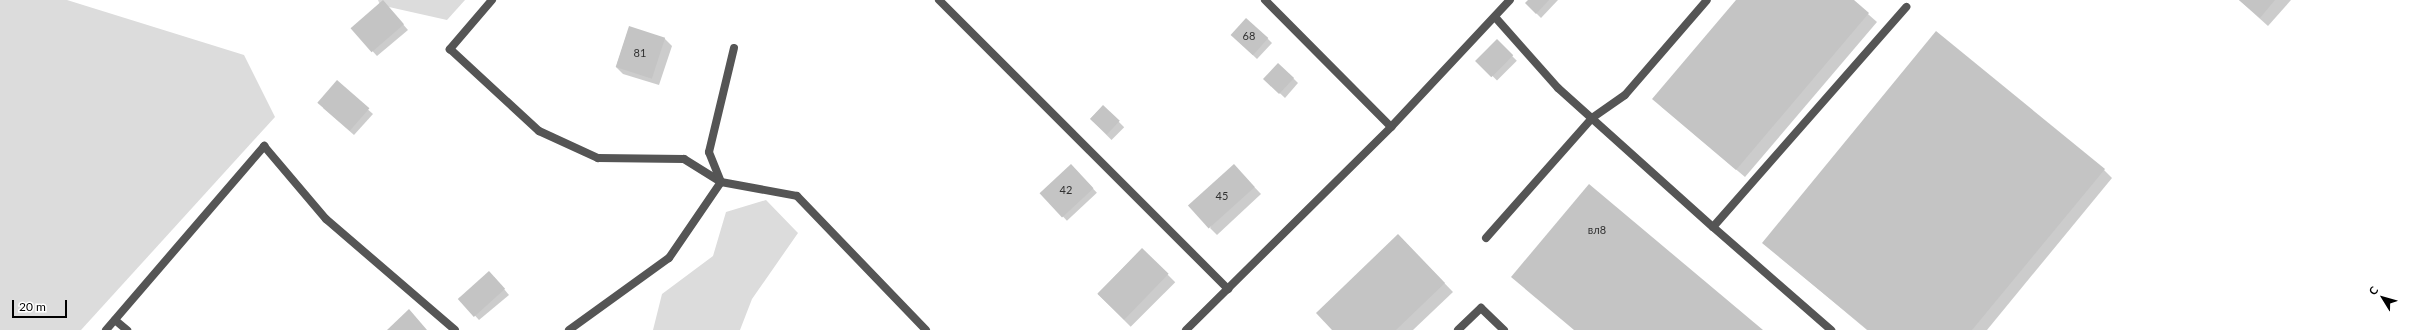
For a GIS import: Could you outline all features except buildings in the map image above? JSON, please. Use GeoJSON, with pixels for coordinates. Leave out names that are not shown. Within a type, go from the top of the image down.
{"type":"FeatureCollection","features":[{"type":"Feature","properties":{"kind":"street"},"geometry":{"type":"LineString","coordinates":[[492,0],[450,49],[539,131],[598,158],[684,159],[721,182],[796,196],[926,330]]}},
{"type":"Feature","properties":{"kind":"street"},"geometry":{"type":"LineString","coordinates":[[939,0],[1228,289]]}},
{"type":"Feature","properties":{"kind":"street"},"geometry":{"type":"LineString","coordinates":[[1265,0],[1391,127]]}},
{"type":"Feature","properties":{"kind":"street"},"geometry":{"type":"LineString","coordinates":[[1186,330],[1391,127],[1510,0]]}},
{"type":"Feature","properties":{"kind":"street"},"geometry":{"type":"LineString","coordinates":[[1486,238],[1592,118],[1625,95],[1708,0]]}},
{"type":"Feature","properties":{"kind":"street"},"geometry":{"type":"LineString","coordinates":[[1713,227],[1906,7]]}},
{"type":"Feature","properties":{"kind":"street"},"geometry":{"type":"LineString","coordinates":[[1495,17],[1558,88],[1831,330]]}},
{"type":"Feature","properties":{"kind":"street"},"geometry":{"type":"LineString","coordinates":[[721,182],[709,152],[734,48]]}},
{"type":"Feature","properties":{"kind":"street"},"geometry":{"type":"LineString","coordinates":[[106,330],[264,146],[326,219],[455,330]]}},
{"type":"Feature","properties":{"kind":"street"},"geometry":{"type":"LineString","coordinates":[[569,330],[669,258],[721,182]]}},
{"type":"Feature","properties":{"kind":"street"},"geometry":{"type":"LineString","coordinates":[[1458,330],[1481,308],[1504,330]]}},
{"type":"Feature","properties":{"kind":"street"},"geometry":{"type":"LineString","coordinates":[[115,320],[127,330]]}},
{"type":"Feature","properties":{"kind":"shaded area"},"geometry":{"type":"Polygon","coordinates":[[[0,0],[67,0],[244,55],[275,117],[81,330],[0,330],[0,0]]]}},
{"type":"Feature","properties":{"kind":"shaded area"},"geometry":{"type":"Polygon","coordinates":[[[378,0],[465,0],[447,20],[380,5],[378,0]]]}},
{"type":"Feature","properties":{"kind":"shaded area"},"geometry":{"type":"Polygon","coordinates":[[[766,200],[798,233],[752,299],[740,330],[653,330],[662,294],[713,256],[726,212],[766,200]]]}}]}
